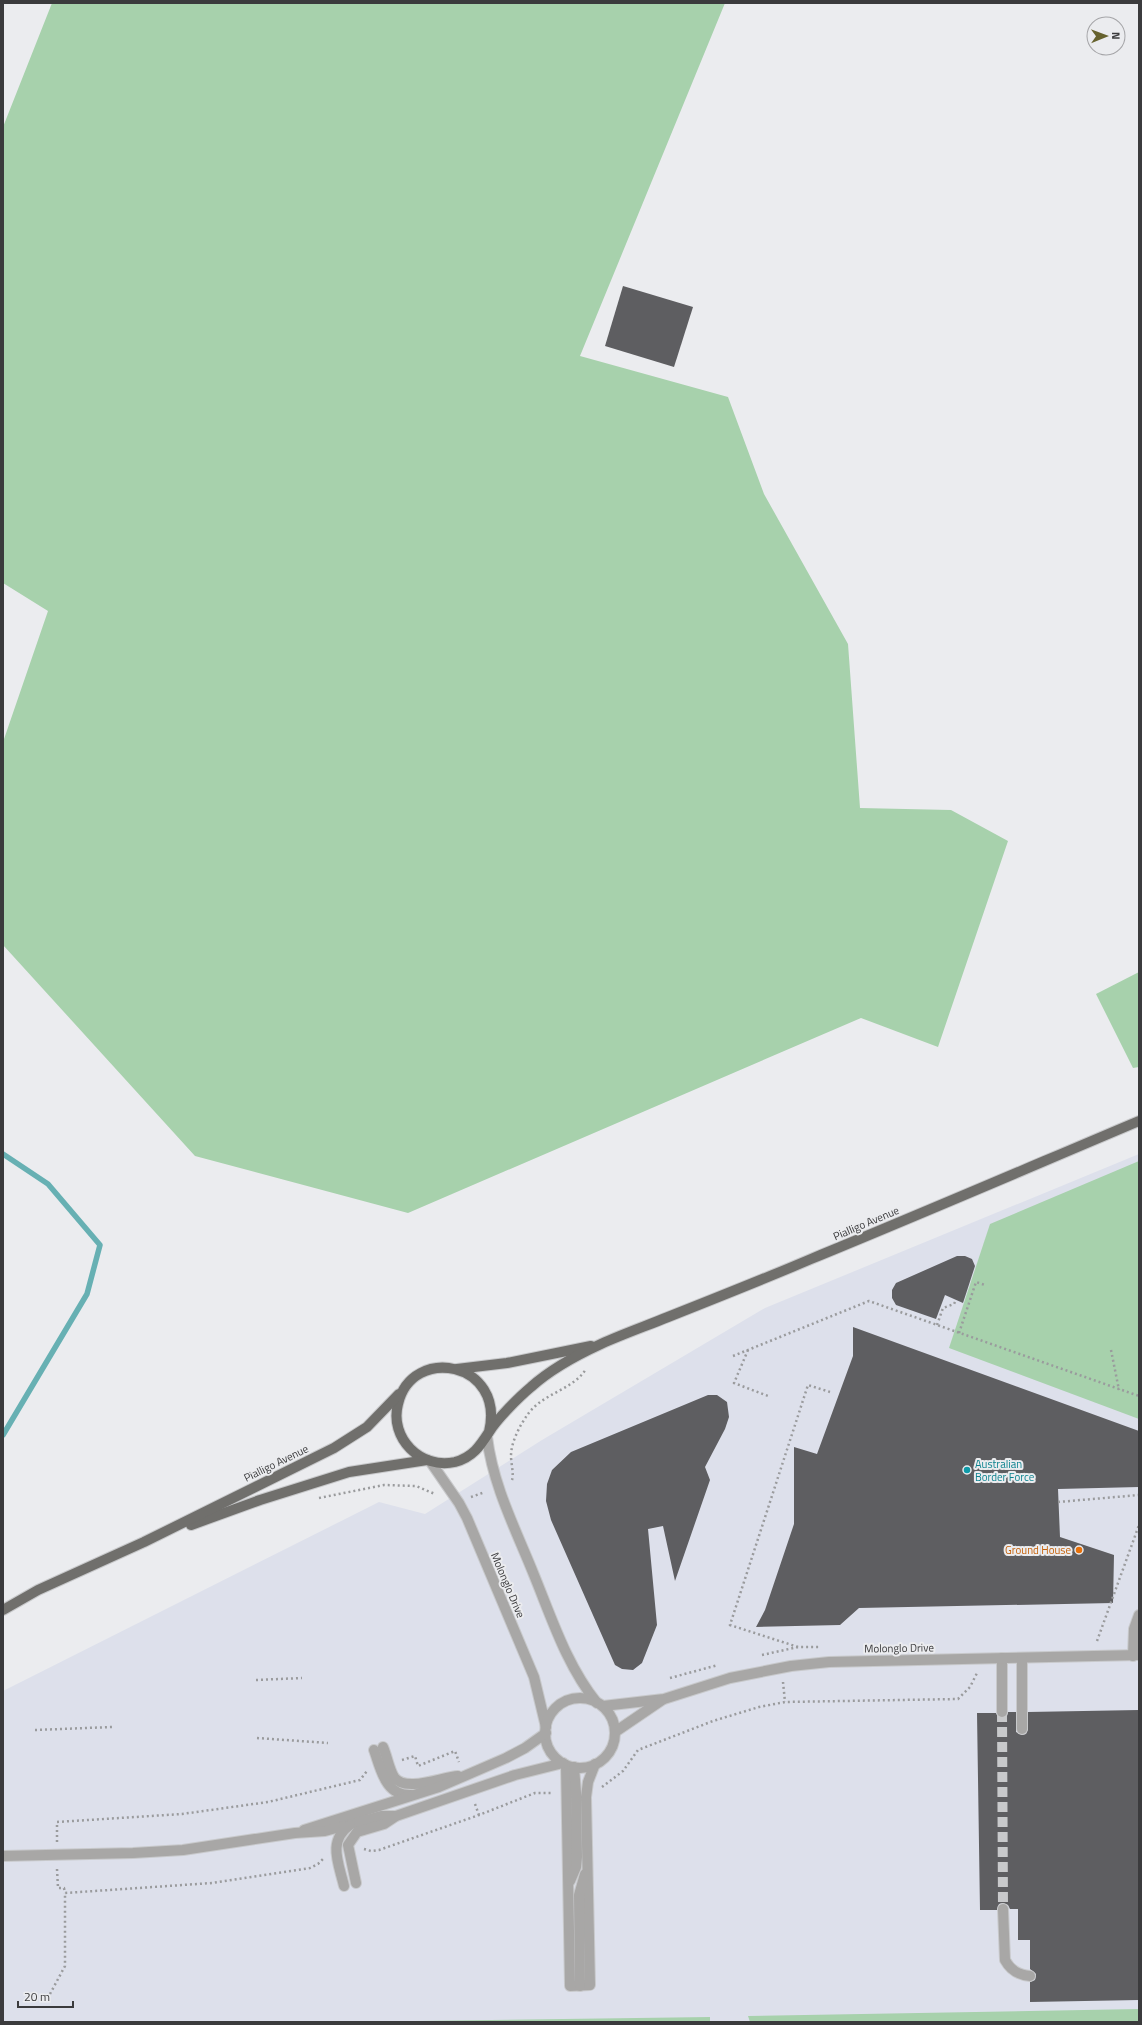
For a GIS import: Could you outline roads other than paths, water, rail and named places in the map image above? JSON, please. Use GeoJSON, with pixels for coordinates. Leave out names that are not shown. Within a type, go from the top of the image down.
{"type":"FeatureCollection","features":[{"type":"Feature","properties":{"kind":"main road","name":"Pialligo Avenue"},"geometry":{"type":"LineString","coordinates":[[488,1434],[525,1392],[538,1380],[602,1344],[812,1259],[1139,1121]]}},
{"type":"Feature","properties":{"kind":"main road","name":"Pialligo Avenue"},"geometry":{"type":"LineString","coordinates":[[457,1369],[507,1363],[602,1344]]}},
{"type":"Feature","properties":{"kind":"main road"},"geometry":{"type":"LineString","coordinates":[[437,1368],[457,1369],[474,1378],[486,1393],[492,1412],[488,1434],[475,1452],[467,1457],[448,1463],[428,1460],[406,1445],[398,1429],[398,1404],[405,1388],[411,1380],[428,1370],[437,1368]]}},
{"type":"Feature","properties":{"kind":"main road","name":"Pialligo Avenue"},"geometry":{"type":"LineString","coordinates":[[3,1610],[38,1590],[144,1542],[343,1443],[375,1420],[405,1388]]}},
{"type":"Feature","properties":{"kind":"main road","name":"Pialligo Avenue"},"geometry":{"type":"LineString","coordinates":[[144,1542],[260,1500],[332,1477],[363,1469],[428,1460]]}},
{"type":"Feature","properties":{"kind":"street"},"geometry":{"type":"LineString","coordinates":[[356,1883],[348,1847],[350,1841],[357,1832],[384,1824],[396,1816],[515,1775],[568,1765],[588,1767],[595,1764],[610,1751],[615,1732],[611,1718],[585,1688],[569,1659],[498,1486],[492,1468],[488,1434]]}},
{"type":"Feature","properties":{"kind":"street","name":"Molonglo Drive"},"geometry":{"type":"LineString","coordinates":[[428,1460],[459,1503],[534,1677],[546,1730]]}},
{"type":"Feature","properties":{"kind":"street"},"geometry":{"type":"LineString","coordinates":[[1136,1655],[1134,1629],[1139,1615]]}},
{"type":"Feature","properties":{"kind":"street","name":"Molonglo Drive"},"geometry":{"type":"LineString","coordinates":[[600,1705],[664,1699],[715,1682],[791,1666],[830,1662],[1136,1655]]}},
{"type":"Feature","properties":{"kind":"street"},"geometry":{"type":"LineString","coordinates":[[1002,1658],[1002,1712]]}},
{"type":"Feature","properties":{"kind":"street"},"geometry":{"type":"LineString","coordinates":[[1022,1658],[1022,1729]]}},
{"type":"Feature","properties":{"kind":"street"},"geometry":{"type":"LineString","coordinates":[[569,1885],[576,1867],[577,1856],[576,1792],[568,1765],[557,1759],[548,1747],[546,1730],[550,1716],[556,1707],[566,1701],[576,1698],[587,1699],[600,1705]]}},
{"type":"Feature","properties":{"kind":"street","name":"Molonglo Drive"},"geometry":{"type":"LineString","coordinates":[[615,1732],[664,1699]]}},
{"type":"Feature","properties":{"kind":"street"},"geometry":{"type":"LineString","coordinates":[[295,1833],[324,1822],[418,1794],[446,1784],[506,1758],[525,1748],[546,1730]]}},
{"type":"Feature","properties":{"kind":"street"},"geometry":{"type":"LineString","coordinates":[[379,1748],[385,1766],[388,1784],[393,1790],[404,1795],[418,1794]]}},
{"type":"Feature","properties":{"kind":"street"},"geometry":{"type":"LineString","coordinates":[[568,1765],[567,1793],[569,1885],[580,1986],[587,1864],[586,1792],[595,1764]]}},
{"type":"Feature","properties":{"kind":"street"},"geometry":{"type":"LineString","coordinates":[[385,1766],[395,1778],[401,1782],[411,1785],[464,1775]]}},
{"type":"Feature","properties":{"kind":"street"},"geometry":{"type":"LineString","coordinates":[[3,1856],[183,1850],[295,1833],[325,1832],[381,1816],[396,1816]]}},
{"type":"Feature","properties":{"kind":"street"},"geometry":{"type":"LineString","coordinates":[[344,1886],[336,1850],[336,1842],[341,1834],[354,1823]]}},
{"type":"Feature","properties":{"kind":"street"},"geometry":{"type":"LineString","coordinates":[[1003,1909],[1005,1960],[1016,1973],[1030,1976]]}},
{"type":"Feature","properties":{"kind":"waterway"},"geometry":{"type":"LineString","coordinates":[[3,1154],[48,1184],[100,1245],[87,1294],[3,1435]]}},
{"type":"Feature","properties":{"kind":"tunnel"},"geometry":{"type":"LineString","coordinates":[[1002,1712],[1003,1909]]}},
{"type":"Feature","properties":{"kind":"place","name":"Australian Border Force"},"geometry":{"type":"Point","coordinates":[967,1470]}},
{"type":"Feature","properties":{"kind":"place","name":"Ground House"},"geometry":{"type":"Point","coordinates":[1079,1550]}}]}
